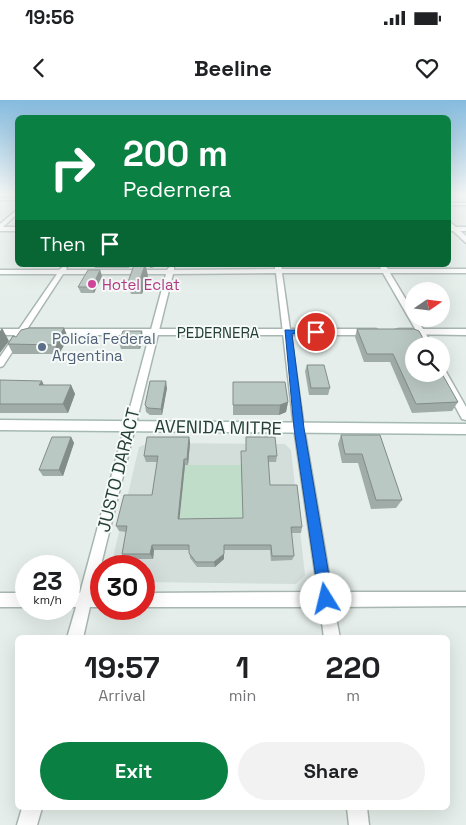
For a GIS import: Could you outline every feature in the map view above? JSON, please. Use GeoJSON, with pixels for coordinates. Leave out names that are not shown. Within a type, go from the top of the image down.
{"type":"FeatureCollection","features":[{"type":"Feature","properties":{"kind":"street"},"geometry":{"type":"LineString","coordinates":[[453,229],[466,241]]}},
{"type":"Feature","properties":{"kind":"street"},"geometry":{"type":"LineString","coordinates":[[0,272],[63,268],[384,268],[466,271]]}},
{"type":"Feature","properties":{"kind":"street"},"geometry":{"type":"LineString","coordinates":[[0,364],[63,268]]}},
{"type":"Feature","properties":{"kind":"street"},"geometry":{"type":"LineString","coordinates":[[279,268],[299,428],[332,635]]}},
{"type":"Feature","properties":{"kind":"street"},"geometry":{"type":"LineString","coordinates":[[384,268],[424,337]]}},
{"type":"Feature","properties":{"kind":"street","name":"JUSTO DARACT"},"geometry":{"type":"LineString","coordinates":[[76,635],[171,269]]}},
{"type":"Feature","properties":{"kind":"street","name":"PEDERNERA"},"geometry":{"type":"LineString","coordinates":[[0,332],[466,332]]}},
{"type":"Feature","properties":{"kind":"street"},"geometry":{"type":"LineString","coordinates":[[448,382],[466,416]]}},
{"type":"Feature","properties":{"kind":"street","name":"AVENIDA MITRE"},"geometry":{"type":"LineString","coordinates":[[0,426],[466,429]]}},
{"type":"Feature","properties":{"kind":"street"},"geometry":{"type":"LineString","coordinates":[[155,600],[466,599]]}},
{"type":"Feature","properties":{"kind":"street"},"geometry":{"type":"LineString","coordinates":[[0,600],[15,600]]}},
{"type":"Feature","properties":{"kind":"street"},"geometry":{"type":"LineString","coordinates":[[80,600],[90,600]]}},
{"type":"Feature","properties":{"kind":"street"},"geometry":{"type":"LineString","coordinates":[[27,825],[31,810]]}},
{"type":"Feature","properties":{"kind":"street"},"geometry":{"type":"LineString","coordinates":[[357,810],[359,825]]}},
{"type":"Feature","properties":{"kind":"shaded area"},"geometry":{"type":"Polygon","coordinates":[[[149,443],[285,444],[291,450],[305,575],[296,584],[155,582],[155,555],[114,555],[139,447],[149,443]]]}},
{"type":"Feature","properties":{"kind":"green space"},"geometry":{"type":"Polygon","coordinates":[[[185,465],[242,465],[243,524],[179,524],[185,465]]]}},
{"type":"Feature","properties":{"kind":"building"},"geometry":{"type":"Polygon","coordinates":[[[133,267],[144,267],[139,282],[128,282],[133,267]]]}},
{"type":"Feature","properties":{"kind":"building"},"geometry":{"type":"Polygon","coordinates":[[[88,270],[100,270],[92,287],[78,287],[88,270]]]}},
{"type":"Feature","properties":{"kind":"building"},"geometry":{"type":"Polygon","coordinates":[[[29,328],[64,328],[55,345],[8,344],[13,336],[16,337],[21,330],[29,328]]]}},
{"type":"Feature","properties":{"kind":"building"},"geometry":{"type":"Polygon","coordinates":[[[357,329],[414,329],[419,331],[422,337],[405,337],[405,380],[393,354],[367,354],[357,329]]]}},
{"type":"Feature","properties":{"kind":"building"},"geometry":{"type":"Polygon","coordinates":[[[123,331],[142,331],[138,342],[119,342],[123,331]]]}},
{"type":"Feature","properties":{"kind":"building"},"geometry":{"type":"Polygon","coordinates":[[[307,365],[324,365],[330,388],[311,388],[307,365]]]}},
{"type":"Feature","properties":{"kind":"building"},"geometry":{"type":"Polygon","coordinates":[[[0,380],[42,381],[39,385],[71,385],[63,404],[0,404],[0,380]]]}},
{"type":"Feature","properties":{"kind":"building"},"geometry":{"type":"Polygon","coordinates":[[[150,381],[166,381],[161,409],[148,408],[145,405],[150,381]]]}},
{"type":"Feature","properties":{"kind":"building"},"geometry":{"type":"Polygon","coordinates":[[[233,382],[285,382],[288,402],[280,405],[233,405],[233,382]]]}},
{"type":"Feature","properties":{"kind":"building"},"geometry":{"type":"Polygon","coordinates":[[[406,382],[447,382],[458,402],[416,404],[406,382]]]}},
{"type":"Feature","properties":{"kind":"building"},"geometry":{"type":"Polygon","coordinates":[[[341,435],[380,435],[402,500],[376,500],[362,454],[345,454],[341,435]]]}},
{"type":"Feature","properties":{"kind":"building"},"geometry":{"type":"Polygon","coordinates":[[[52,437],[71,437],[59,470],[39,470],[52,437]]]}},
{"type":"Feature","properties":{"kind":"building"},"geometry":{"type":"Polygon","coordinates":[[[147,437],[189,437],[187,459],[184,459],[178,519],[243,518],[241,451],[246,451],[246,437],[275,437],[277,456],[268,456],[270,485],[297,485],[302,527],[291,527],[294,556],[272,556],[271,545],[224,545],[224,554],[214,562],[196,562],[189,553],[189,545],[152,545],[150,554],[122,554],[127,526],[116,526],[124,495],[152,495],[158,456],[144,456],[147,437]]]}},
{"type":"Feature","properties":{"kind":"place","name":"Hotel Eclat"},"geometry":{"type":"Point","coordinates":[92,284]}},
{"type":"Feature","properties":{"kind":"place","name":"Policía Federal Argentina"},"geometry":{"type":"Point","coordinates":[42,347]}},
{"type":"Feature","properties":{"kind":"route"},"geometry":{"type":"LineString","coordinates":[[316,332],[288,332],[299,428],[326,599]]}}]}
